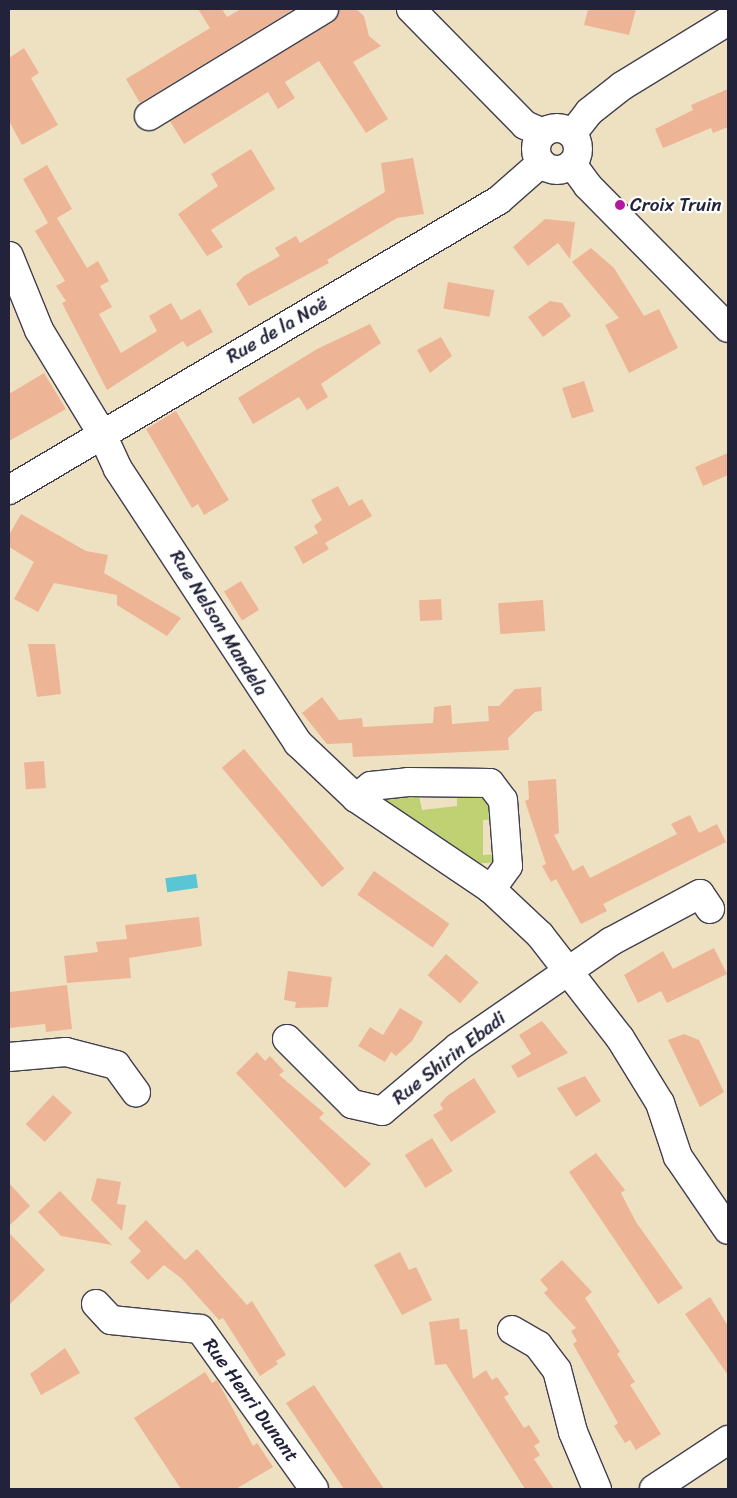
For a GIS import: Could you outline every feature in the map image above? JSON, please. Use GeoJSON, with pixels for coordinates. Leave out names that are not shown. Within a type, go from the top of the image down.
{"type":"FeatureCollection","features":[{"type":"Feature","properties":{"kind":"street"},"geometry":{"type":"LineString","coordinates":[[149,116],[324,9]]}},
{"type":"Feature","properties":{"kind":"street"},"geometry":{"type":"LineString","coordinates":[[411,9],[525,125],[542,133],[561,128],[572,134],[578,152],[572,164],[553,170],[541,163],[536,144],[542,133]]}},
{"type":"Feature","properties":{"kind":"street"},"geometry":{"type":"LineString","coordinates":[[572,134],[589,112],[622,86],[728,21]]}},
{"type":"Feature","properties":{"kind":"street","name":"Rue de la Noë"},"geometry":{"type":"LineString","coordinates":[[9,490],[102,432],[499,200],[541,163]]}},
{"type":"Feature","properties":{"kind":"street"},"geometry":{"type":"LineString","coordinates":[[572,164],[588,186],[728,328]]}},
{"type":"Feature","properties":{"kind":"street","name":"Rue Nelson Mandela"},"geometry":{"type":"LineString","coordinates":[[9,256],[39,330],[102,432],[118,469],[164,535],[254,681],[298,743],[356,798],[491,888],[540,935],[568,969],[625,1046],[660,1103],[678,1157],[728,1230]]}},
{"type":"Feature","properties":{"kind":"street"},"geometry":{"type":"LineString","coordinates":[[356,798],[371,786],[490,783],[504,800],[508,866],[491,888]]}},
{"type":"Feature","properties":{"kind":"street"},"geometry":{"type":"LineString","coordinates":[[568,969],[700,894],[710,910]]}},
{"type":"Feature","properties":{"kind":"street","name":"Rue Shirin Ebadi"},"geometry":{"type":"LineString","coordinates":[[287,1039],[352,1104],[382,1111],[458,1047],[568,969]]}},
{"type":"Feature","properties":{"kind":"street"},"geometry":{"type":"LineString","coordinates":[[9,1057],[66,1052],[116,1065],[136,1093]]}},
{"type":"Feature","properties":{"kind":"street","name":"Rue Henri Dunant"},"geometry":{"type":"LineString","coordinates":[[96,1304],[111,1320],[200,1329],[314,1489]]}},
{"type":"Feature","properties":{"kind":"street"},"geometry":{"type":"LineString","coordinates":[[512,1330],[538,1345],[557,1370],[573,1432],[597,1489]]}},
{"type":"Feature","properties":{"kind":"street"},"geometry":{"type":"LineString","coordinates":[[654,1489],[728,1440]]}},
{"type":"Feature","properties":{"kind":"green space"},"geometry":{"type":"Polygon","coordinates":[[[457,790],[484,793],[498,819],[483,820],[483,855],[500,854],[497,862],[475,864],[384,804],[388,795],[418,791],[422,810],[457,806],[457,790]]]}},
{"type":"Feature","properties":{"kind":"water"},"geometry":{"type":"Polygon","coordinates":[[[196,874],[198,888],[167,892],[165,878],[196,874]]]}},
{"type":"Feature","properties":{"kind":"building"},"geometry":{"type":"Polygon","coordinates":[[[198,9],[222,9],[227,17],[241,9],[294,9],[140,103],[126,79],[210,28],[198,9]]]}},
{"type":"Feature","properties":{"kind":"building"},"geometry":{"type":"Polygon","coordinates":[[[340,9],[356,9],[364,16],[369,36],[381,46],[353,62],[388,119],[366,133],[319,61],[285,82],[295,98],[278,109],[268,92],[184,144],[170,121],[332,22],[340,9]]]}},
{"type":"Feature","properties":{"kind":"building"},"geometry":{"type":"Polygon","coordinates":[[[588,9],[636,9],[629,35],[584,25],[588,9]]]}},
{"type":"Feature","properties":{"kind":"building"},"geometry":{"type":"Polygon","coordinates":[[[24,48],[39,73],[31,78],[58,125],[22,145],[9,121],[9,58],[24,48]]]}},
{"type":"Feature","properties":{"kind":"building"},"geometry":{"type":"Polygon","coordinates":[[[728,89],[728,127],[713,133],[711,128],[663,148],[655,129],[693,110],[691,105],[728,89]]]}},
{"type":"Feature","properties":{"kind":"building"},"geometry":{"type":"Polygon","coordinates":[[[251,149],[275,189],[211,230],[223,247],[207,256],[178,214],[218,186],[211,174],[251,149]]]}},
{"type":"Feature","properties":{"kind":"building"},"geometry":{"type":"Polygon","coordinates":[[[413,158],[424,214],[397,218],[327,260],[329,263],[249,306],[236,284],[244,276],[280,256],[275,248],[296,236],[300,243],[385,192],[381,163],[413,158]]]}},
{"type":"Feature","properties":{"kind":"building"},"geometry":{"type":"Polygon","coordinates":[[[47,165],[72,209],[57,218],[87,268],[98,261],[109,281],[100,286],[112,307],[99,314],[121,353],[157,331],[149,316],[171,303],[181,320],[200,309],[213,332],[187,347],[183,341],[107,390],[62,303],[66,301],[56,286],[65,281],[35,231],[48,223],[23,179],[47,165]]]}},
{"type":"Feature","properties":{"kind":"building"},"geometry":{"type":"Polygon","coordinates":[[[545,219],[575,222],[570,259],[558,243],[528,266],[513,247],[545,219]]]}},
{"type":"Feature","properties":{"kind":"building"},"geometry":{"type":"Polygon","coordinates":[[[591,248],[614,268],[644,316],[659,309],[678,348],[629,373],[605,325],[619,318],[572,262],[591,248]]]}},
{"type":"Feature","properties":{"kind":"building"},"geometry":{"type":"Polygon","coordinates":[[[448,282],[494,290],[490,317],[443,309],[448,282]]]}},
{"type":"Feature","properties":{"kind":"building"},"geometry":{"type":"Polygon","coordinates":[[[550,301],[562,303],[571,316],[543,337],[528,317],[550,301]]]}},
{"type":"Feature","properties":{"kind":"building"},"geometry":{"type":"Polygon","coordinates":[[[370,324],[381,343],[321,384],[328,397],[307,410],[299,397],[253,424],[238,398],[317,349],[370,324]]]}},
{"type":"Feature","properties":{"kind":"building"},"geometry":{"type":"Polygon","coordinates":[[[441,337],[452,356],[430,373],[417,350],[441,337]]]}},
{"type":"Feature","properties":{"kind":"building"},"geometry":{"type":"Polygon","coordinates":[[[44,373],[66,409],[9,441],[9,394],[44,373]]]}},
{"type":"Feature","properties":{"kind":"building"},"geometry":{"type":"Polygon","coordinates":[[[584,381],[594,411],[572,419],[562,388],[584,381]]]}},
{"type":"Feature","properties":{"kind":"building"},"geometry":{"type":"Polygon","coordinates":[[[176,411],[229,500],[204,515],[198,504],[192,508],[146,429],[176,411]]]}},
{"type":"Feature","properties":{"kind":"building"},"geometry":{"type":"Polygon","coordinates":[[[728,453],[728,475],[703,486],[695,467],[728,453]]]}},
{"type":"Feature","properties":{"kind":"building"},"geometry":{"type":"Polygon","coordinates":[[[338,486],[349,506],[362,499],[372,516],[325,543],[329,549],[303,564],[294,547],[318,533],[314,526],[322,520],[311,500],[338,486]]]}},
{"type":"Feature","properties":{"kind":"building"},"geometry":{"type":"Polygon","coordinates":[[[21,514],[86,551],[108,555],[104,573],[181,618],[167,636],[117,605],[117,595],[54,583],[38,612],[14,599],[34,562],[9,547],[9,535],[21,514]]]}},
{"type":"Feature","properties":{"kind":"building"},"geometry":{"type":"Polygon","coordinates":[[[241,581],[259,610],[242,620],[224,592],[241,581]]]}},
{"type":"Feature","properties":{"kind":"building"},"geometry":{"type":"Polygon","coordinates":[[[441,599],[442,620],[420,621],[419,600],[441,599]]]}},
{"type":"Feature","properties":{"kind":"building"},"geometry":{"type":"Polygon","coordinates":[[[543,600],[545,631],[500,634],[498,603],[543,600]]]}},
{"type":"Feature","properties":{"kind":"building"},"geometry":{"type":"Polygon","coordinates":[[[28,644],[55,644],[61,694],[37,697],[28,644]]]}},
{"type":"Feature","properties":{"kind":"building"},"geometry":{"type":"Polygon","coordinates":[[[541,687],[542,711],[535,712],[508,738],[509,750],[353,757],[352,743],[327,744],[302,713],[322,697],[339,720],[362,718],[363,727],[433,723],[434,707],[451,705],[452,724],[489,721],[488,706],[499,706],[515,689],[541,687]]]}},
{"type":"Feature","properties":{"kind":"building"},"geometry":{"type":"Polygon","coordinates":[[[244,749],[344,869],[322,887],[222,768],[244,749]]]}},
{"type":"Feature","properties":{"kind":"building"},"geometry":{"type":"Polygon","coordinates":[[[44,761],[46,788],[26,789],[24,762],[44,761]]]}},
{"type":"Feature","properties":{"kind":"building"},"geometry":{"type":"Polygon","coordinates":[[[556,779],[559,833],[554,835],[573,871],[583,865],[590,878],[677,834],[671,824],[690,815],[699,833],[717,824],[726,842],[603,904],[607,911],[581,924],[556,879],[551,882],[542,866],[546,864],[525,801],[529,799],[528,781],[556,779]]]}},
{"type":"Feature","properties":{"kind":"building"},"geometry":{"type":"Polygon","coordinates":[[[374,871],[449,924],[433,948],[357,895],[374,871]]]}},
{"type":"Feature","properties":{"kind":"building"},"geometry":{"type":"Polygon","coordinates":[[[199,917],[202,946],[129,958],[131,978],[67,983],[64,956],[98,952],[96,942],[127,939],[125,925],[199,917]]]}},
{"type":"Feature","properties":{"kind":"building"},"geometry":{"type":"Polygon","coordinates":[[[714,948],[727,974],[667,1003],[661,991],[638,1003],[624,975],[663,951],[673,969],[714,948]]]}},
{"type":"Feature","properties":{"kind":"building"},"geometry":{"type":"Polygon","coordinates":[[[446,954],[478,982],[460,1003],[428,975],[446,954]]]}},
{"type":"Feature","properties":{"kind":"building"},"geometry":{"type":"Polygon","coordinates":[[[288,971],[332,977],[328,1007],[295,1008],[296,1002],[284,1000],[288,971]]]}},
{"type":"Feature","properties":{"kind":"building"},"geometry":{"type":"Polygon","coordinates":[[[67,985],[72,1029],[46,1032],[45,1024],[9,1028],[9,992],[67,985]]]}},
{"type":"Feature","properties":{"kind":"building"},"geometry":{"type":"Polygon","coordinates":[[[400,1008],[423,1022],[412,1041],[396,1056],[391,1052],[385,1062],[358,1046],[370,1027],[383,1035],[400,1008]]]}},
{"type":"Feature","properties":{"kind":"building"},"geometry":{"type":"Polygon","coordinates":[[[542,1021],[568,1053],[518,1078],[511,1066],[531,1054],[519,1035],[542,1021]]]}},
{"type":"Feature","properties":{"kind":"building"},"geometry":{"type":"Polygon","coordinates":[[[684,1034],[699,1040],[724,1092],[700,1107],[668,1040],[684,1034]]]}},
{"type":"Feature","properties":{"kind":"building"},"geometry":{"type":"Polygon","coordinates":[[[257,1052],[265,1061],[270,1056],[284,1071],[279,1075],[324,1113],[319,1118],[371,1164],[345,1188],[236,1073],[257,1052]]]}},
{"type":"Feature","properties":{"kind":"building"},"geometry":{"type":"Polygon","coordinates":[[[585,1076],[601,1101],[576,1117],[557,1088],[585,1076]]]}},
{"type":"Feature","properties":{"kind":"building"},"geometry":{"type":"Polygon","coordinates":[[[474,1078],[496,1112],[451,1142],[433,1115],[443,1109],[440,1104],[447,1096],[474,1078]]]}},
{"type":"Feature","properties":{"kind":"building"},"geometry":{"type":"Polygon","coordinates":[[[53,1095],[72,1113],[45,1142],[26,1124],[53,1095]]]}},
{"type":"Feature","properties":{"kind":"building"},"geometry":{"type":"Polygon","coordinates":[[[432,1138],[453,1171],[426,1188],[405,1155],[432,1138]]]}},
{"type":"Feature","properties":{"kind":"building"},"geometry":{"type":"Polygon","coordinates":[[[596,1153],[625,1190],[621,1193],[636,1222],[683,1288],[658,1304],[569,1172],[596,1153]]]}},
{"type":"Feature","properties":{"kind":"building"},"geometry":{"type":"Polygon","coordinates":[[[97,1178],[121,1182],[117,1204],[126,1205],[122,1231],[91,1200],[97,1178]]]}},
{"type":"Feature","properties":{"kind":"building"},"geometry":{"type":"Polygon","coordinates":[[[9,1183],[30,1206],[9,1226],[9,1183]]]}},
{"type":"Feature","properties":{"kind":"building"},"geometry":{"type":"Polygon","coordinates":[[[60,1191],[112,1245],[61,1236],[38,1212],[60,1191]]]}},
{"type":"Feature","properties":{"kind":"building"},"geometry":{"type":"Polygon","coordinates":[[[146,1220],[185,1260],[197,1249],[247,1305],[252,1301],[286,1355],[276,1361],[278,1364],[260,1376],[223,1318],[219,1320],[182,1279],[164,1265],[148,1280],[130,1262],[141,1251],[128,1238],[146,1220]]]}},
{"type":"Feature","properties":{"kind":"building"},"geometry":{"type":"Polygon","coordinates":[[[9,1233],[45,1270],[9,1305],[9,1233]]]}},
{"type":"Feature","properties":{"kind":"building"},"geometry":{"type":"Polygon","coordinates":[[[400,1252],[409,1270],[416,1267],[432,1300],[402,1315],[374,1265],[400,1252]]]}},
{"type":"Feature","properties":{"kind":"building"},"geometry":{"type":"Polygon","coordinates":[[[562,1260],[592,1292],[585,1298],[620,1352],[617,1354],[635,1382],[630,1385],[661,1434],[636,1450],[630,1440],[625,1443],[614,1426],[618,1423],[573,1344],[577,1341],[571,1331],[576,1328],[544,1293],[548,1289],[540,1280],[562,1260]]]}},
{"type":"Feature","properties":{"kind":"building"},"geometry":{"type":"Polygon","coordinates":[[[710,1297],[728,1326],[728,1375],[685,1314],[710,1297]]]}},
{"type":"Feature","properties":{"kind":"building"},"geometry":{"type":"Polygon","coordinates":[[[459,1318],[460,1330],[467,1329],[473,1379],[486,1370],[492,1380],[497,1377],[509,1394],[504,1397],[524,1428],[529,1425],[540,1442],[534,1446],[540,1455],[534,1459],[554,1489],[525,1489],[446,1364],[435,1365],[429,1322],[459,1318]]]}},
{"type":"Feature","properties":{"kind":"building"},"geometry":{"type":"Polygon","coordinates":[[[65,1348],[80,1373],[41,1395],[30,1374],[65,1348]]]}},
{"type":"Feature","properties":{"kind":"building"},"geometry":{"type":"Polygon","coordinates":[[[205,1372],[212,1383],[217,1380],[253,1446],[257,1443],[273,1467],[236,1489],[181,1489],[134,1418],[205,1372]]]}},
{"type":"Feature","properties":{"kind":"building"},"geometry":{"type":"Polygon","coordinates":[[[314,1385],[384,1489],[344,1489],[286,1403],[314,1385]]]}},
{"type":"Feature","properties":{"kind":"place","name":"Croix Truin"},"geometry":{"type":"Point","coordinates":[620,205]}}]}
